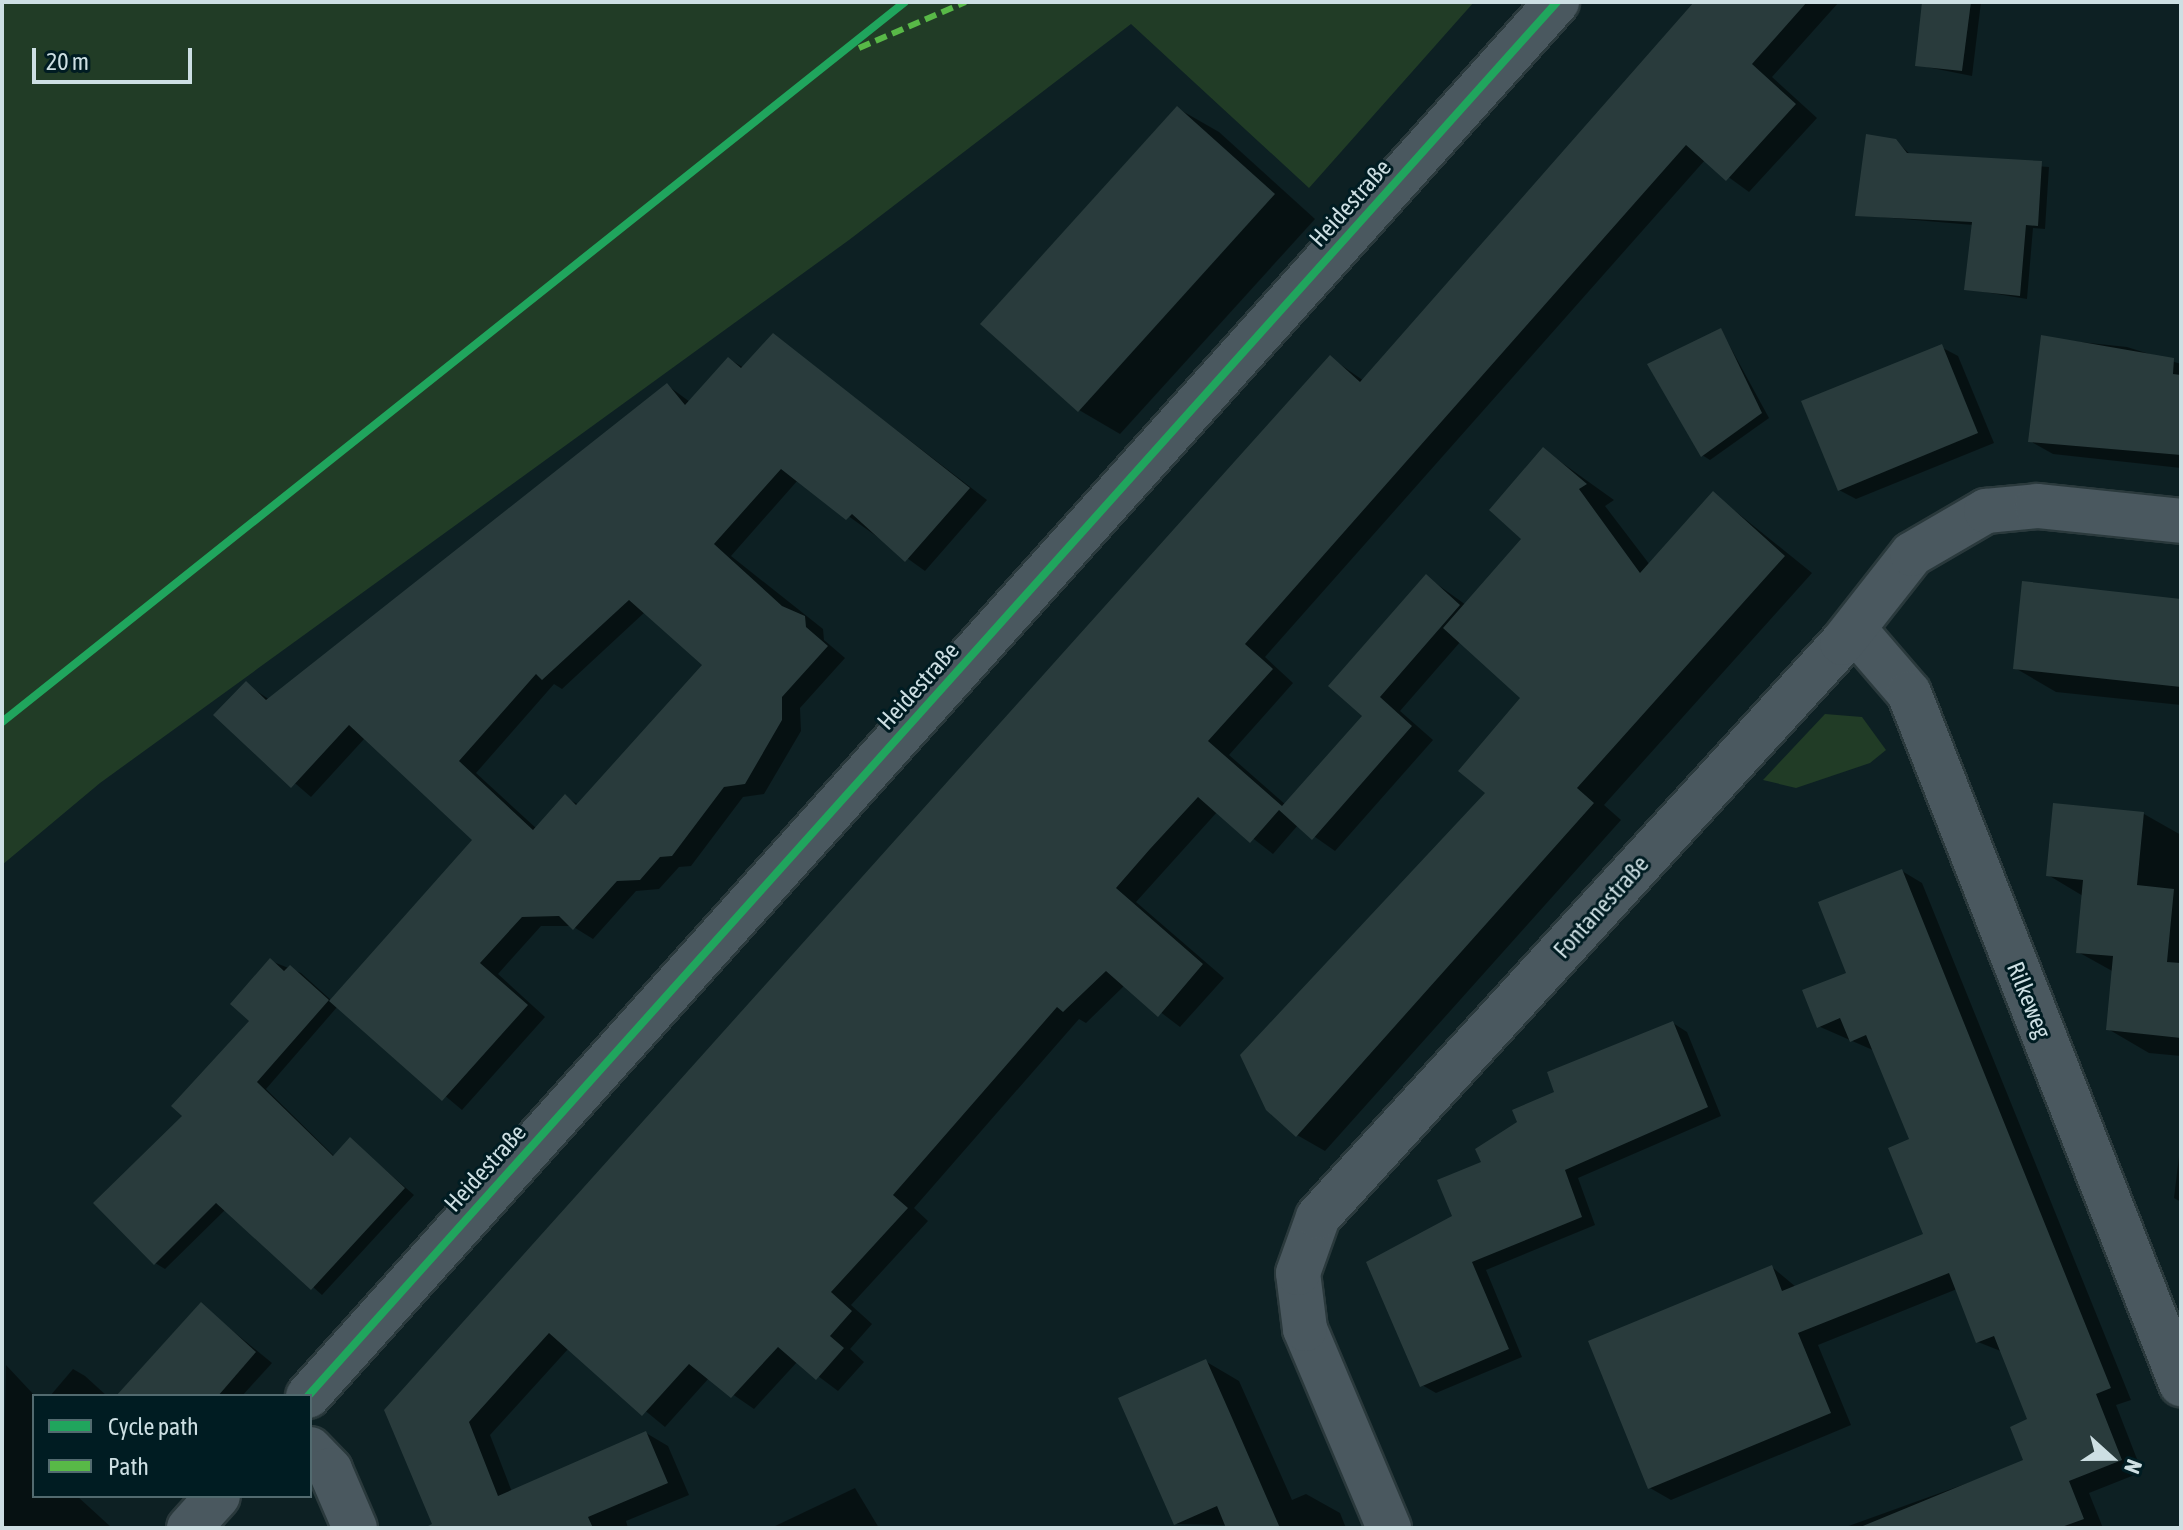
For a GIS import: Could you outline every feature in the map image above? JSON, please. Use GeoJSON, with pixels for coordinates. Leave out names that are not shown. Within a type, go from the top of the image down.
{"type":"FeatureCollection","features":[{"type":"Feature","properties":{"kind":"street","name":"Heidestraße"},"geometry":{"type":"LineString","coordinates":[[310,1394],[1557,2]]}},
{"type":"Feature","properties":{"kind":"street","name":"Fontanestraße"},"geometry":{"type":"LineString","coordinates":[[1389,1528],[1305,1329],[1298,1273],[1318,1217],[1854,629],[1912,554],[1986,511],[2037,506],[2181,521]]}},
{"type":"Feature","properties":{"kind":"street","name":"Rilkeweg"},"geometry":{"type":"LineString","coordinates":[[1854,629],[1909,693],[2181,1384]]}},
{"type":"Feature","properties":{"kind":"street"},"geometry":{"type":"LineString","coordinates":[[312,1451],[330,1470],[355,1528]]}},
{"type":"Feature","properties":{"kind":"street"},"geometry":{"type":"LineString","coordinates":[[189,1528],[216,1498]]}},
{"type":"Feature","properties":{"kind":"green space"},"geometry":{"type":"Polygon","coordinates":[[[2,2],[1474,2],[1309,188],[1131,24],[849,240],[100,783],[2,865],[2,2]]]}},
{"type":"Feature","properties":{"kind":"green space"},"geometry":{"type":"Polygon","coordinates":[[[1825,714],[1862,717],[1886,750],[1870,763],[1796,788],[1763,780],[1825,714]]]}},
{"type":"Feature","properties":{"kind":"building"},"geometry":{"type":"Polygon","coordinates":[[[1694,2],[1807,2],[1752,64],[1796,104],[1726,181],[1686,145],[1245,644],[1273,669],[1208,741],[1282,806],[1362,716],[1328,686],[1426,574],[1460,605],[1380,697],[1412,726],[1312,840],[1279,810],[1250,843],[1198,797],[1150,849],[1116,888],[1203,964],[1158,1017],[1106,971],[1063,1012],[1057,1007],[893,1195],[908,1208],[831,1292],[852,1311],[830,1336],[844,1348],[816,1380],[778,1347],[731,1398],[689,1364],[642,1416],[549,1333],[469,1422],[498,1496],[646,1431],[668,1483],[588,1517],[593,1528],[424,1528],[432,1524],[384,1410],[1330,355],[1360,382],[1694,2]]]}},
{"type":"Feature","properties":{"kind":"building"},"geometry":{"type":"Polygon","coordinates":[[[1922,2],[1971,2],[1962,71],[1915,66],[1922,2]]]}},
{"type":"Feature","properties":{"kind":"building"},"geometry":{"type":"Polygon","coordinates":[[[1177,106],[1275,194],[1078,412],[980,324],[1177,106]]]}},
{"type":"Feature","properties":{"kind":"building"},"geometry":{"type":"Polygon","coordinates":[[[1866,134],[1896,139],[1907,153],[2042,161],[2038,226],[2026,225],[2020,296],[1964,290],[1972,222],[1855,216],[1866,134]]]}},
{"type":"Feature","properties":{"kind":"building"},"geometry":{"type":"Polygon","coordinates":[[[1721,328],[1762,413],[1701,457],[1647,364],[1721,328]]]}},
{"type":"Feature","properties":{"kind":"building"},"geometry":{"type":"Polygon","coordinates":[[[773,333],[970,488],[905,562],[852,514],[846,520],[781,469],[714,544],[782,606],[805,616],[806,627],[828,646],[782,697],[782,720],[745,784],[724,787],[672,856],[660,857],[640,880],[617,881],[573,930],[559,916],[522,917],[480,963],[528,1005],[442,1101],[329,1001],[472,840],[349,725],[291,788],[213,715],[246,681],[266,700],[667,383],[685,405],[728,357],[741,368],[773,333]],[[629,600],[542,680],[536,674],[459,761],[533,830],[565,794],[576,805],[702,665],[629,600]]]}},
{"type":"Feature","properties":{"kind":"building"},"geometry":{"type":"Polygon","coordinates":[[[2041,335],[2174,358],[2173,374],[2181,375],[2181,455],[2028,442],[2041,335]]]}},
{"type":"Feature","properties":{"kind":"building"},"geometry":{"type":"Polygon","coordinates":[[[1942,344],[1978,433],[1838,491],[1801,401],[1942,344]]]}},
{"type":"Feature","properties":{"kind":"building"},"geometry":{"type":"Polygon","coordinates":[[[1543,447],[1587,484],[1579,489],[1640,573],[1713,491],[1785,556],[1577,788],[1594,803],[1296,1137],[1266,1110],[1240,1055],[1485,793],[1458,771],[1520,698],[1443,628],[1521,539],[1489,510],[1543,447]]]}},
{"type":"Feature","properties":{"kind":"building"},"geometry":{"type":"Polygon","coordinates":[[[2022,581],[2181,599],[2181,687],[2013,669],[2022,581]]]}},
{"type":"Feature","properties":{"kind":"building"},"geometry":{"type":"Polygon","coordinates":[[[2053,803],[2144,812],[2137,885],[2174,889],[2167,962],[2181,963],[2181,1038],[2106,1030],[2113,956],[2076,953],[2083,880],[2046,876],[2053,803]]]}},
{"type":"Feature","properties":{"kind":"building"},"geometry":{"type":"Polygon","coordinates":[[[1902,869],[2111,1388],[2096,1394],[2122,1460],[2069,1481],[2084,1519],[2059,1528],[1858,1528],[2023,1460],[2010,1427],[2027,1419],[1994,1336],[1976,1343],[1949,1273],[1798,1333],[1831,1413],[1648,1489],[1588,1341],[1772,1265],[1782,1291],[1923,1234],[1888,1148],[1909,1139],[1866,1035],[1850,1042],[1840,1018],[1817,1028],[1802,990],[1846,973],[1818,902],[1902,869]]]}},
{"type":"Feature","properties":{"kind":"building"},"geometry":{"type":"Polygon","coordinates":[[[270,958],[284,971],[290,965],[329,1000],[257,1082],[333,1156],[350,1137],[405,1188],[311,1290],[216,1203],[154,1265],[93,1203],[182,1116],[171,1106],[249,1021],[230,1004],[270,958]]]}},
{"type":"Feature","properties":{"kind":"building"},"geometry":{"type":"Polygon","coordinates":[[[1673,1021],[1708,1107],[1565,1170],[1582,1217],[1472,1262],[1509,1349],[1420,1387],[1366,1262],[1452,1216],[1437,1180],[1481,1162],[1475,1149],[1517,1122],[1512,1110],[1554,1092],[1547,1072],[1673,1021]]]}},
{"type":"Feature","properties":{"kind":"building"},"geometry":{"type":"Polygon","coordinates":[[[201,1302],[256,1352],[220,1394],[118,1394],[201,1302]]]}},
{"type":"Feature","properties":{"kind":"building"},"geometry":{"type":"Polygon","coordinates":[[[1206,1359],[1280,1528],[1226,1528],[1217,1506],[1174,1525],[1118,1398],[1206,1359]]]}},
{"type":"Feature","properties":{"kind":"marked path"},"geometry":{"type":"LineString","coordinates":[[859,48],[966,2]]}},
{"type":"Feature","properties":{"kind":"cycle path"},"geometry":{"type":"LineString","coordinates":[[2,722],[905,2]]}},
{"type":"Feature","properties":{"kind":"cycle path"},"geometry":{"type":"LineString","coordinates":[[310,1394],[1557,2]]}}]}
